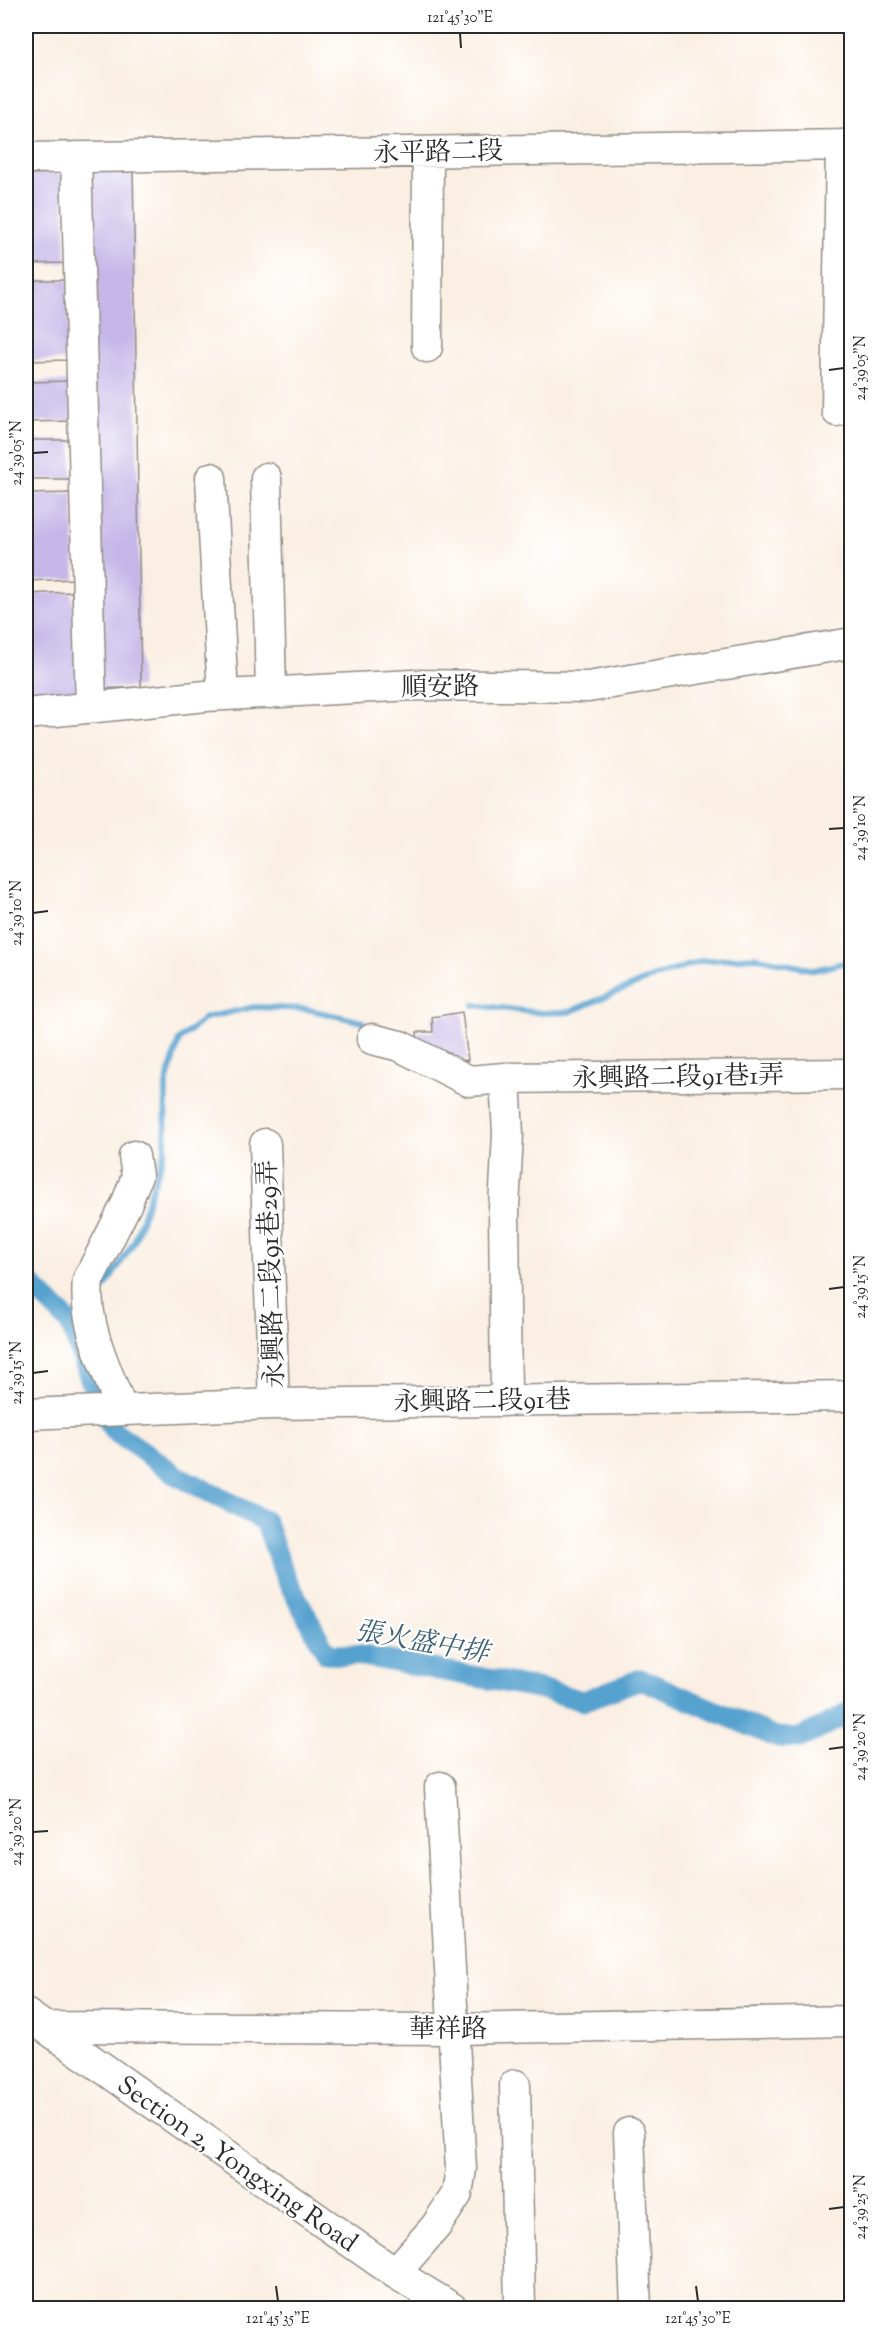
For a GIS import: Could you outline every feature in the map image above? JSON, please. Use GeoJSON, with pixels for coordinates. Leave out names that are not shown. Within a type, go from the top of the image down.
{"type":"FeatureCollection","features":[{"type":"Feature","properties":{"kind":"street","name":"永平路二段"},"geometry":{"type":"LineString","coordinates":[[26,158],[846,145]]}},
{"type":"Feature","properties":{"kind":"street"},"geometry":{"type":"LineString","coordinates":[[837,411],[846,145]]}},
{"type":"Feature","properties":{"kind":"street"},"geometry":{"type":"LineString","coordinates":[[427,347],[428,152]]}},
{"type":"Feature","properties":{"kind":"street"},"geometry":{"type":"LineString","coordinates":[[76,158],[91,707]]}},
{"type":"Feature","properties":{"kind":"street"},"geometry":{"type":"LineString","coordinates":[[212,478],[223,695]]}},
{"type":"Feature","properties":{"kind":"street"},"geometry":{"type":"LineString","coordinates":[[266,478],[271,693]]}},
{"type":"Feature","properties":{"kind":"street","name":"順安路"},"geometry":{"type":"LineString","coordinates":[[26,714],[223,695],[413,685],[588,687],[852,644]]}},
{"type":"Feature","properties":{"kind":"street","name":"永興路二段91巷1弄"},"geometry":{"type":"LineString","coordinates":[[372,1039],[400,1046],[469,1081],[505,1078],[852,1074]]}},
{"type":"Feature","properties":{"kind":"street"},"geometry":{"type":"LineString","coordinates":[[505,1078],[508,1134],[504,1208],[506,1400]]}},
{"type":"Feature","properties":{"kind":"street","name":"永興路二段91巷29弄"},"geometry":{"type":"LineString","coordinates":[[265,1143],[274,1404]]}},
{"type":"Feature","properties":{"kind":"street"},"geometry":{"type":"LineString","coordinates":[[109,1411],[91,1324],[87,1290],[88,1280],[130,1195],[136,1176],[134,1156]]}},
{"type":"Feature","properties":{"kind":"street","name":"永興路二段91巷"},"geometry":{"type":"LineString","coordinates":[[26,1414],[274,1404],[852,1396]]}},
{"type":"Feature","properties":{"kind":"street"},"geometry":{"type":"LineString","coordinates":[[395,2272],[436,2226],[457,2194],[461,2169],[440,1787]]}},
{"type":"Feature","properties":{"kind":"street","name":"華祥路"},"geometry":{"type":"LineString","coordinates":[[35,2021],[454,2029],[852,2021]]}},
{"type":"Feature","properties":{"kind":"street","name":"Section 2, Yongxing Road"},"geometry":{"type":"LineString","coordinates":[[35,2021],[395,2272],[452,2308]]}},
{"type":"Feature","properties":{"kind":"street"},"geometry":{"type":"LineString","coordinates":[[515,2085],[520,2308]]}},
{"type":"Feature","properties":{"kind":"street"},"geometry":{"type":"LineString","coordinates":[[629,2133],[636,2308]]}},
{"type":"Feature","properties":{"kind":"building"},"geometry":{"type":"Polygon","coordinates":[[[86,168],[133,168],[141,687],[97,689],[86,168]]]}},
{"type":"Feature","properties":{"kind":"building"},"geometry":{"type":"Polygon","coordinates":[[[63,173],[66,263],[26,264],[26,174],[63,173]]]}},
{"type":"Feature","properties":{"kind":"building"},"geometry":{"type":"Polygon","coordinates":[[[26,280],[68,280],[69,360],[26,361],[26,280]]]}},
{"type":"Feature","properties":{"kind":"building"},"geometry":{"type":"Polygon","coordinates":[[[72,381],[72,421],[26,422],[26,382],[72,381]]]}},
{"type":"Feature","properties":{"kind":"building"},"geometry":{"type":"Polygon","coordinates":[[[26,440],[72,440],[72,479],[26,479],[26,440]]]}},
{"type":"Feature","properties":{"kind":"building"},"geometry":{"type":"Polygon","coordinates":[[[73,493],[75,579],[26,581],[26,494],[73,493]]]}},
{"type":"Feature","properties":{"kind":"building"},"geometry":{"type":"Polygon","coordinates":[[[72,592],[78,697],[26,700],[26,594],[72,592]]]}},
{"type":"Feature","properties":{"kind":"building"},"geometry":{"type":"Polygon","coordinates":[[[462,1012],[468,1060],[440,1063],[418,1050],[417,1032],[433,1032],[432,1017],[462,1012]]]}},
{"type":"Feature","properties":{"kind":"waterway"},"geometry":{"type":"LineString","coordinates":[[474,1005],[542,1013],[569,1012],[646,980],[701,961],[755,957],[814,970],[852,961]]}},
{"type":"Feature","properties":{"kind":"waterway"},"geometry":{"type":"LineString","coordinates":[[99,1296],[134,1242],[165,1150],[166,1084],[179,1040],[205,1018],[254,1007],[306,1009],[363,1022]]}},
{"type":"Feature","properties":{"kind":"waterway","name":"張火盛中排"},"geometry":{"type":"LineString","coordinates":[[26,1279],[70,1323],[99,1403],[114,1431],[178,1476],[265,1521],[285,1576],[327,1654],[363,1656],[542,1689],[583,1701],[641,1679],[776,1737],[800,1738],[852,1712]]}},
{"type":"Feature","properties":{"kind":"waterway"},"geometry":{"type":"LineString","coordinates":[[70,1323],[80,1314]]}}]}
